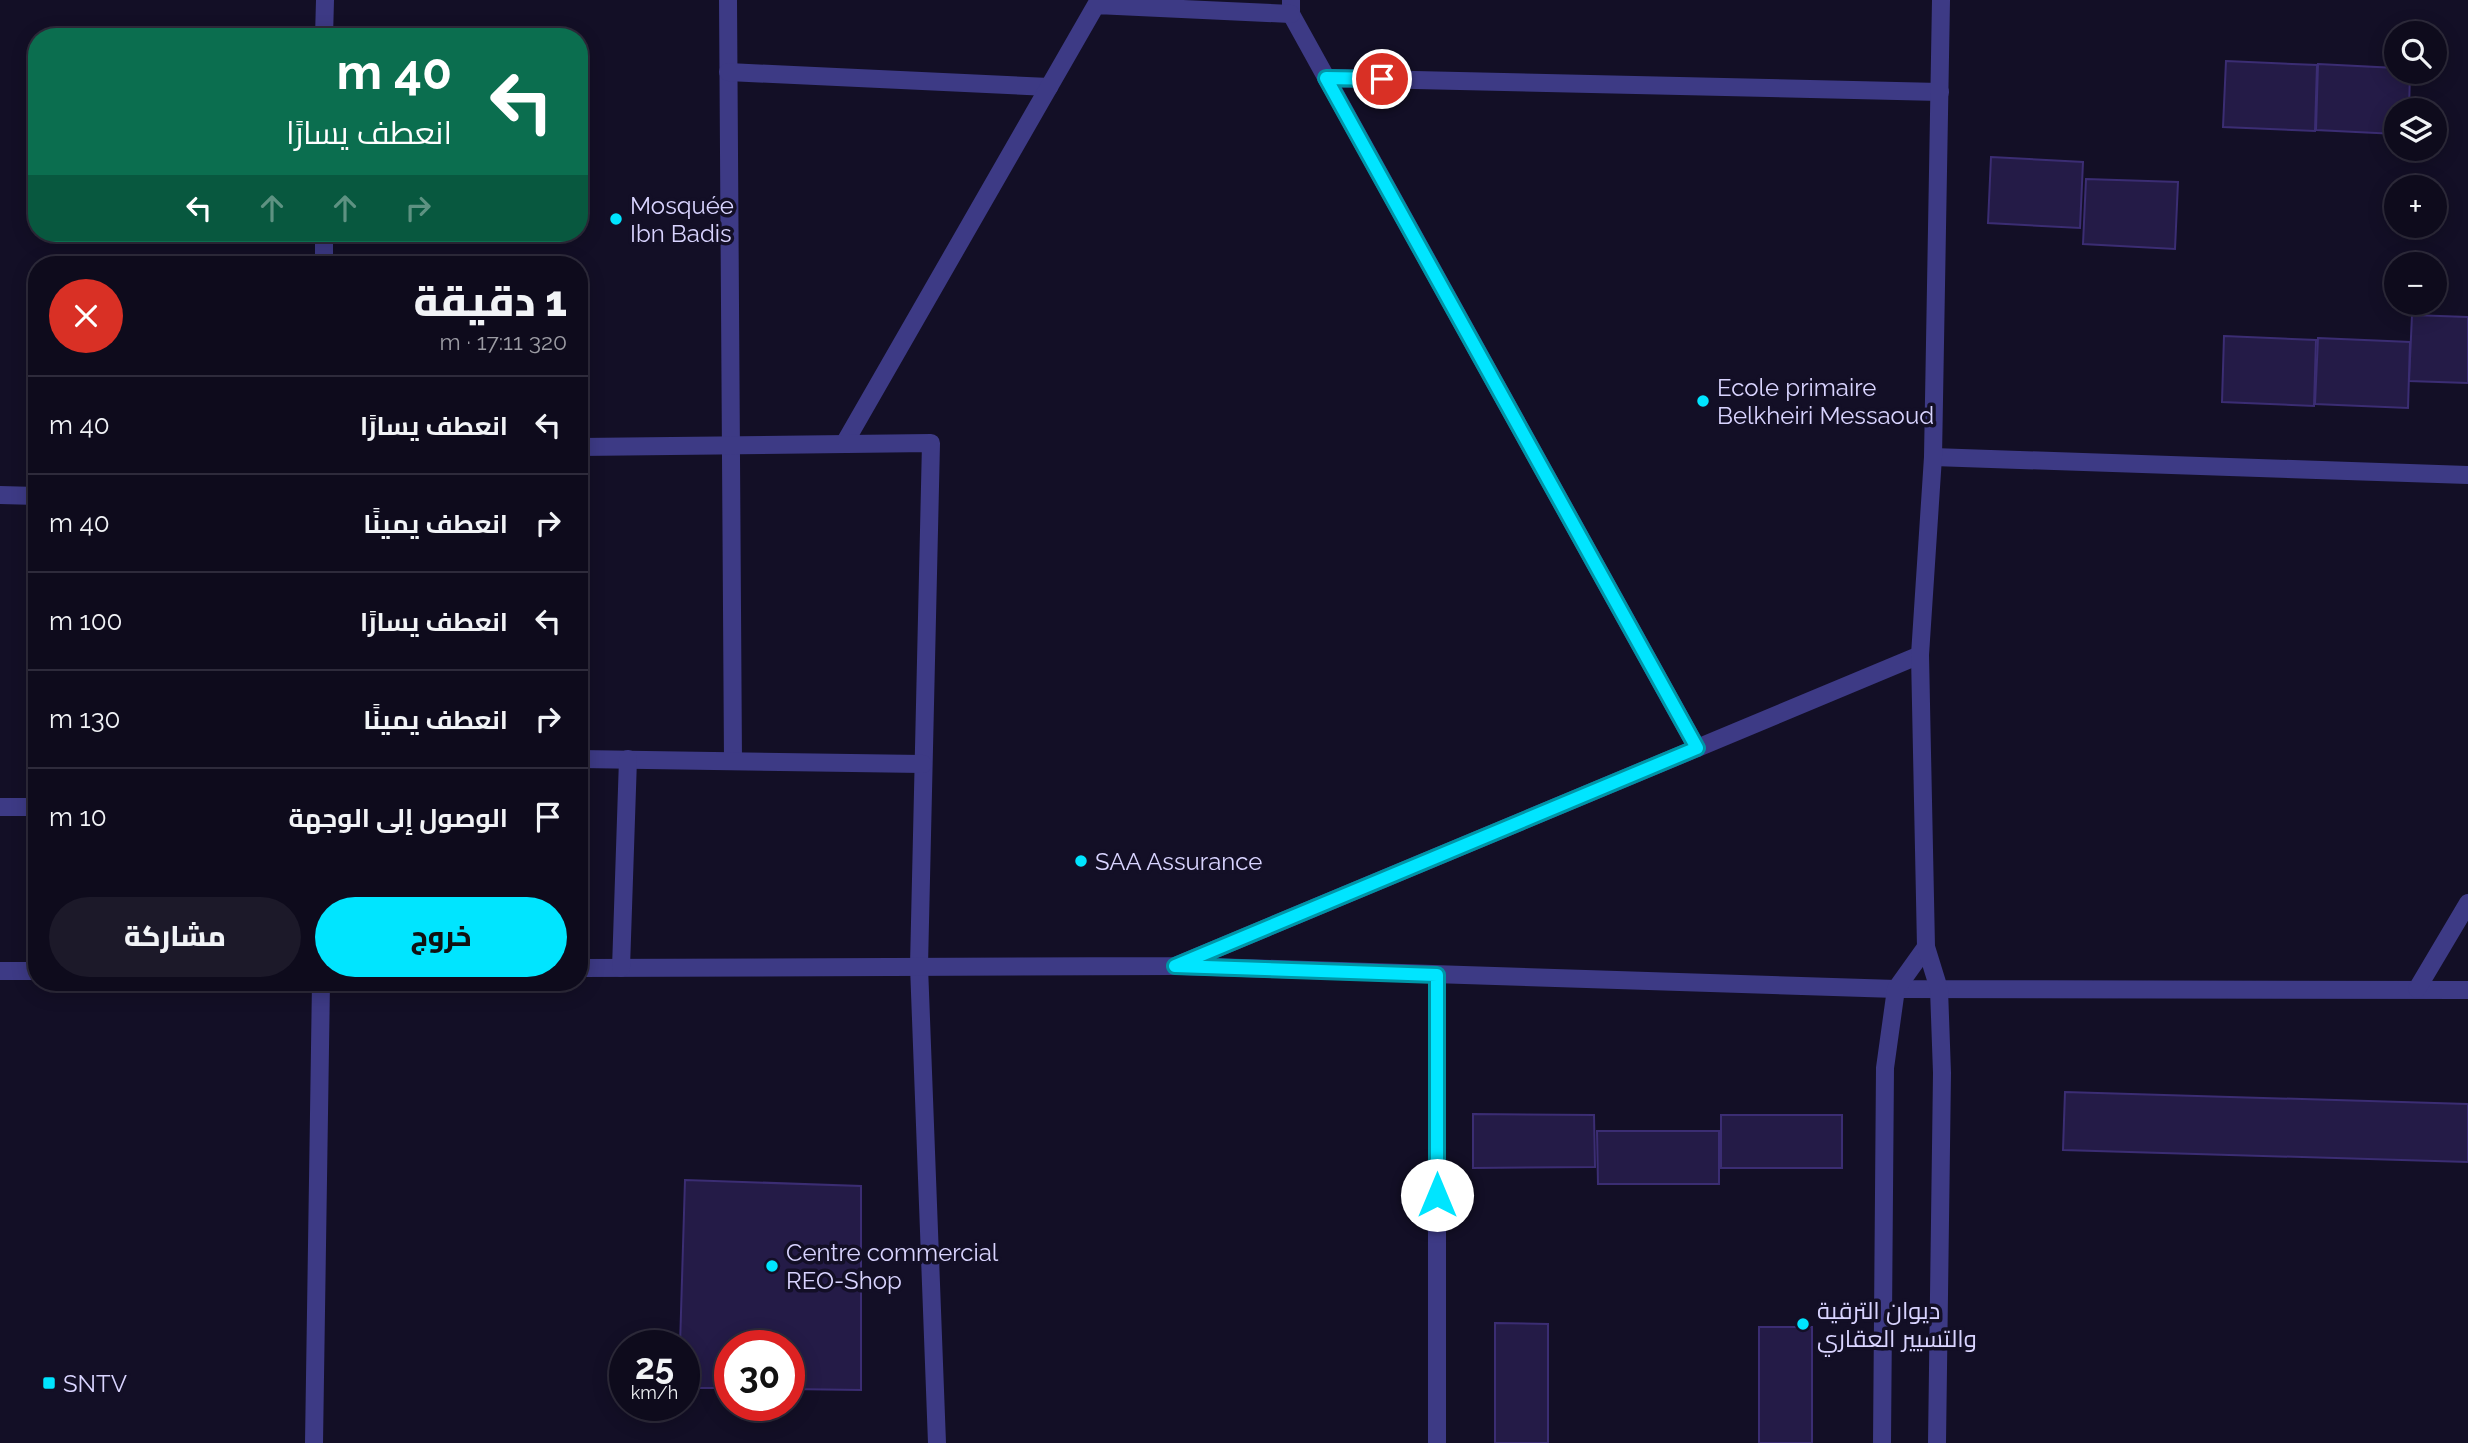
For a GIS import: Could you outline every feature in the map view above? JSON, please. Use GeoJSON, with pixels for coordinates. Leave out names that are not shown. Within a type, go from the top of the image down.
{"type":"FeatureCollection","features":[{"type":"Feature","properties":{"kind":"street"},"geometry":{"type":"LineString","coordinates":[[324,28],[325,0]]}},
{"type":"Feature","properties":{"kind":"street"},"geometry":{"type":"LineString","coordinates":[[728,0],[733,761]]}},
{"type":"Feature","properties":{"kind":"street"},"geometry":{"type":"LineString","coordinates":[[1937,1443],[1942,1073],[1939,989],[1926,947],[1920,655],[1933,457],[1941,0]]}},
{"type":"Feature","properties":{"kind":"street"},"geometry":{"type":"LineString","coordinates":[[844,444],[1096,5],[1291,7],[1326,78],[1697,748]]}},
{"type":"Feature","properties":{"kind":"street"},"geometry":{"type":"LineString","coordinates":[[729,72],[1049,87]]}},
{"type":"Feature","properties":{"kind":"street"},"geometry":{"type":"LineString","coordinates":[[1326,78],[1940,92]]}},
{"type":"Feature","properties":{"kind":"street"},"geometry":{"type":"LineString","coordinates":[[588,447],[931,443],[919,967],[937,1443]]}},
{"type":"Feature","properties":{"kind":"street"},"geometry":{"type":"LineString","coordinates":[[1933,457],[2468,475]]}},
{"type":"Feature","properties":{"kind":"street"},"geometry":{"type":"LineString","coordinates":[[0,495],[28,496]]}},
{"type":"Feature","properties":{"kind":"street"},"geometry":{"type":"LineString","coordinates":[[1175,966],[1920,655]]}},
{"type":"Feature","properties":{"kind":"street"},"geometry":{"type":"LineString","coordinates":[[588,759],[923,764]]}},
{"type":"Feature","properties":{"kind":"street"},"geometry":{"type":"LineString","coordinates":[[621,968],[628,759]]}},
{"type":"Feature","properties":{"kind":"street"},"geometry":{"type":"LineString","coordinates":[[0,807],[28,807]]}},
{"type":"Feature","properties":{"kind":"street"},"geometry":{"type":"LineString","coordinates":[[2417,989],[2468,904]]}},
{"type":"Feature","properties":{"kind":"street"},"geometry":{"type":"LineString","coordinates":[[1882,1443],[1885,1068],[1896,989],[1926,947]]}},
{"type":"Feature","properties":{"kind":"street"},"geometry":{"type":"LineString","coordinates":[[588,968],[1175,966],[1896,989],[2468,990]]}},
{"type":"Feature","properties":{"kind":"street"},"geometry":{"type":"LineString","coordinates":[[0,971],[28,971]]}},
{"type":"Feature","properties":{"kind":"street"},"geometry":{"type":"LineString","coordinates":[[1437,975],[1437,1443]]}},
{"type":"Feature","properties":{"kind":"street"},"geometry":{"type":"LineString","coordinates":[[314,1443],[321,991]]}},
{"type":"Feature","properties":{"kind":"building"},"geometry":{"type":"Polygon","coordinates":[[[2226,61],[2317,65],[2315,131],[2223,127],[2226,61]]]}},
{"type":"Feature","properties":{"kind":"building"},"geometry":{"type":"Polygon","coordinates":[[[2318,64],[2384,67],[2384,84],[2410,84],[2409,98],[2384,98],[2384,133],[2316,130],[2318,64]]]}},
{"type":"Feature","properties":{"kind":"building"},"geometry":{"type":"Polygon","coordinates":[[[1991,157],[2083,162],[2080,228],[1988,223],[1991,157]]]}},
{"type":"Feature","properties":{"kind":"building"},"geometry":{"type":"Polygon","coordinates":[[[2086,179],[2178,182],[2175,249],[2083,244],[2086,179]]]}},
{"type":"Feature","properties":{"kind":"building"},"geometry":{"type":"Polygon","coordinates":[[[2412,315],[2468,317],[2468,383],[2409,381],[2412,315]]]}},
{"type":"Feature","properties":{"kind":"building"},"geometry":{"type":"Polygon","coordinates":[[[2224,336],[2316,340],[2314,406],[2222,402],[2224,336]]]}},
{"type":"Feature","properties":{"kind":"building"},"geometry":{"type":"Polygon","coordinates":[[[2318,338],[2410,342],[2408,408],[2315,404],[2318,338]]]}},
{"type":"Feature","properties":{"kind":"building"},"geometry":{"type":"Polygon","coordinates":[[[2065,1092],[2468,1104],[2468,1162],[2063,1150],[2065,1092]]]}},
{"type":"Feature","properties":{"kind":"building"},"geometry":{"type":"Polygon","coordinates":[[[1473,1114],[1594,1115],[1595,1167],[1473,1168],[1473,1114]]]}},
{"type":"Feature","properties":{"kind":"building"},"geometry":{"type":"Polygon","coordinates":[[[1721,1115],[1842,1115],[1842,1168],[1721,1168],[1721,1115]]]}},
{"type":"Feature","properties":{"kind":"building"},"geometry":{"type":"Polygon","coordinates":[[[1597,1131],[1719,1131],[1719,1184],[1598,1184],[1597,1131]]]}},
{"type":"Feature","properties":{"kind":"building","name":"Centre commercial REO-Shop"},"geometry":{"type":"Polygon","coordinates":[[[685,1180],[861,1186],[861,1390],[805,1389],[805,1330],[714,1330],[714,1388],[700,1388],[700,1330],[680,1330],[685,1180]]]}},
{"type":"Feature","properties":{"kind":"building"},"geometry":{"type":"Polygon","coordinates":[[[1495,1323],[1548,1324],[1548,1443],[1495,1443],[1495,1323]]]}},
{"type":"Feature","properties":{"kind":"building"},"geometry":{"type":"Polygon","coordinates":[[[1759,1327],[1812,1327],[1812,1443],[1759,1443],[1759,1327]]]}},
{"type":"Feature","properties":{"kind":"place","name":"Mosquée Ibn Badis"},"geometry":{"type":"Point","coordinates":[616,219]}},
{"type":"Feature","properties":{"kind":"place","name":"Ecole primaire Belkheiri Messaoud"},"geometry":{"type":"Point","coordinates":[1703,401]}},
{"type":"Feature","properties":{"kind":"place","name":"SAA Assurance"},"geometry":{"type":"Point","coordinates":[1081,861]}},
{"type":"Feature","properties":{"kind":"place","name":"Centre commercial REO-Shop"},"geometry":{"type":"Point","coordinates":[772,1266]}},
{"type":"Feature","properties":{"kind":"place","name":"ديوان الترقية والتسيير العقاري"},"geometry":{"type":"Point","coordinates":[1803,1324]}},
{"type":"Feature","properties":{"kind":"place","name":"SNTV"},"geometry":{"type":"Point","coordinates":[49,1383]}},
{"type":"Feature","properties":{"kind":"route"},"geometry":{"type":"LineString","coordinates":[[1382,79],[1326,78],[1697,748],[1175,966],[1437,975],[1437,1195]]}}]}
